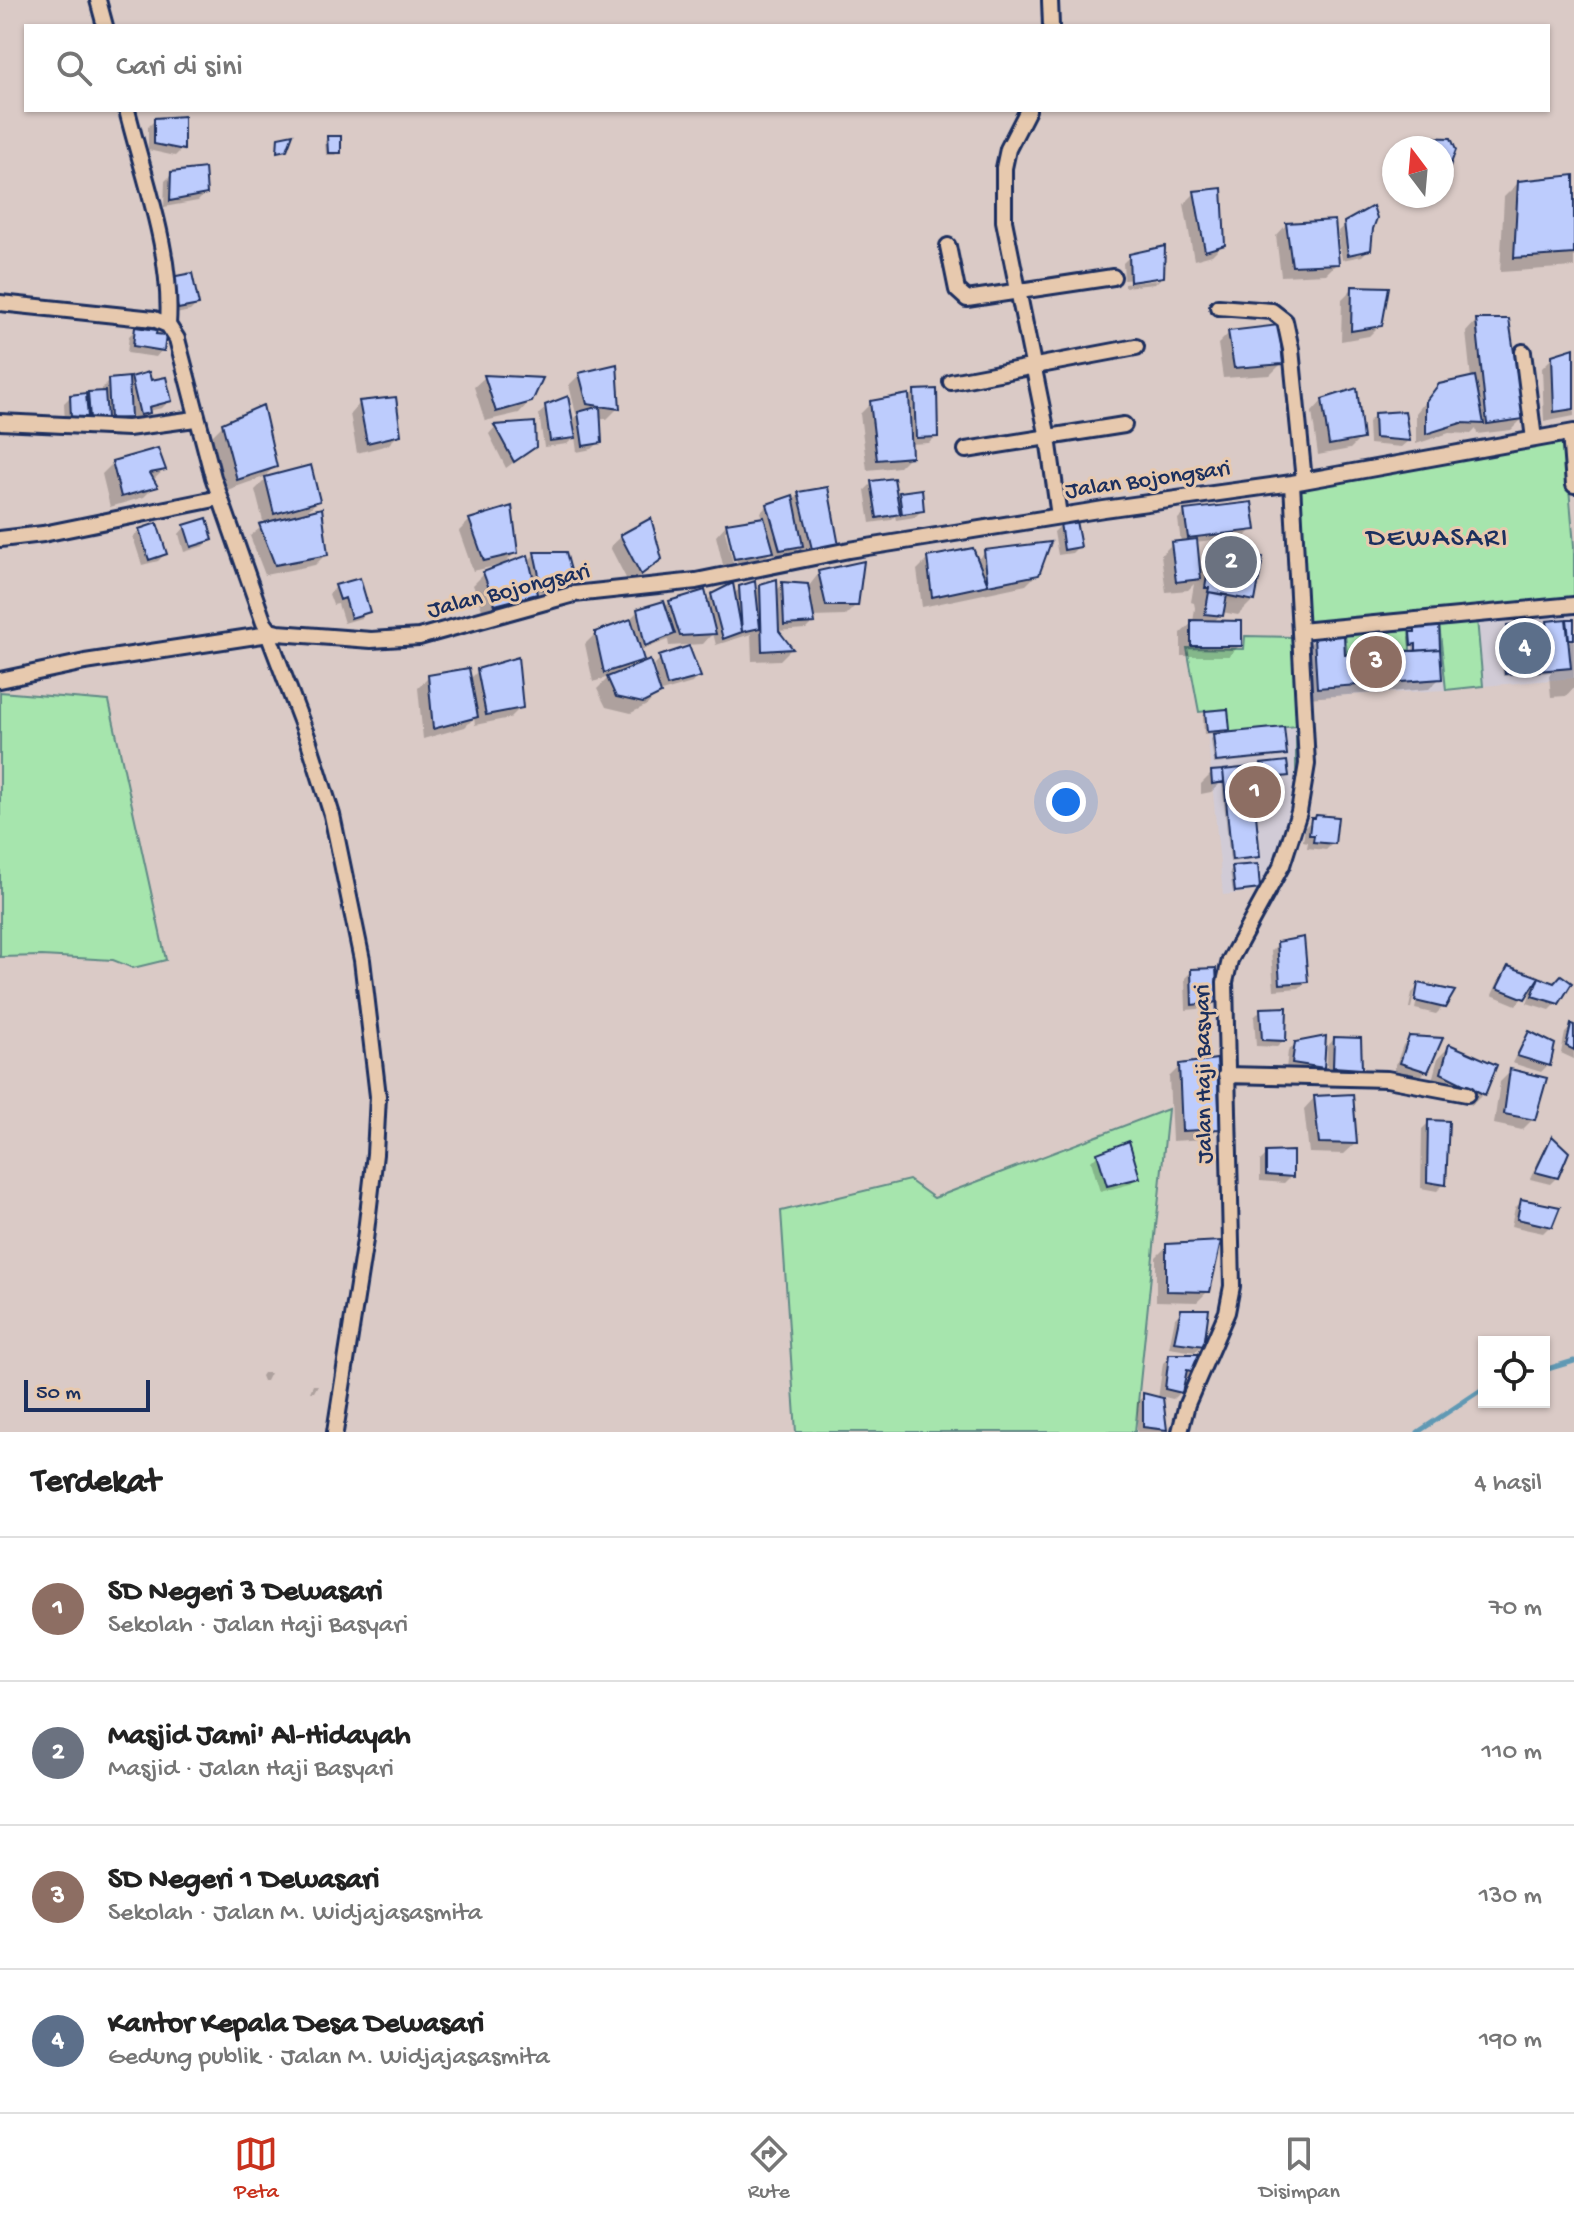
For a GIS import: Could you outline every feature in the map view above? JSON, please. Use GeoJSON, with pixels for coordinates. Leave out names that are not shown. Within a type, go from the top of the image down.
{"type":"FeatureCollection","features":[{"type":"Feature","properties":{"kind":"street"},"geometry":{"type":"LineString","coordinates":[[98,0],[104,24]]}},
{"type":"Feature","properties":{"kind":"street"},"geometry":{"type":"LineString","coordinates":[[1050,0],[1051,24]]}},
{"type":"Feature","properties":{"kind":"street"},"geometry":{"type":"LineString","coordinates":[[128,112],[162,247],[170,303],[168,325]]}},
{"type":"Feature","properties":{"kind":"street"},"geometry":{"type":"LineString","coordinates":[[1027,112],[1008,149],[1004,168],[1004,221],[1048,438],[1059,516]]}},
{"type":"Feature","properties":{"kind":"street"},"geometry":{"type":"LineString","coordinates":[[948,246],[957,290],[970,300],[1113,277]]}},
{"type":"Feature","properties":{"kind":"street"},"geometry":{"type":"LineString","coordinates":[[0,303],[154,319],[168,325],[177,339],[195,419],[220,498],[321,776],[362,960],[378,1096],[376,1148],[365,1240],[335,1432]]}},
{"type":"Feature","properties":{"kind":"street","name":"Jalan Haji Basyari"},"geometry":{"type":"LineString","coordinates":[[1180,1432],[1187,1404],[1227,1312],[1232,1286],[1224,993],[1227,970],[1282,865],[1299,812],[1307,751],[1291,349],[1285,321],[1272,311],[1218,307]]}},
{"type":"Feature","properties":{"kind":"street"},"geometry":{"type":"LineString","coordinates":[[951,382],[1136,347]]}},
{"type":"Feature","properties":{"kind":"street"},"geometry":{"type":"LineString","coordinates":[[1523,352],[1534,439]]}},
{"type":"Feature","properties":{"kind":"street"},"geometry":{"type":"LineString","coordinates":[[0,422],[128,428],[195,419]]}},
{"type":"Feature","properties":{"kind":"street"},"geometry":{"type":"LineString","coordinates":[[966,450],[1124,425]]}},
{"type":"Feature","properties":{"kind":"street"},"geometry":{"type":"LineString","coordinates":[[1572,433],[1574,485]]}},
{"type":"Feature","properties":{"kind":"street","name":"Jalan Bojongsari"},"geometry":{"type":"LineString","coordinates":[[0,680],[85,662],[269,632],[371,640],[419,637],[574,594],[696,581],[798,558],[1298,482],[1572,433]]}},
{"type":"Feature","properties":{"kind":"street"},"geometry":{"type":"LineString","coordinates":[[0,539],[43,534],[220,498]]}},
{"type":"Feature","properties":{"kind":"street"},"geometry":{"type":"LineString","coordinates":[[1300,631],[1574,605]]}},
{"type":"Feature","properties":{"kind":"street"},"geometry":{"type":"LineString","coordinates":[[1226,1075],[1387,1079],[1467,1094]]}},
{"type":"Feature","properties":{"kind":"shaded area"},"geometry":{"type":"Polygon","coordinates":[[[1574,599],[1574,678],[1483,686],[1476,609],[1574,599]]]}},
{"type":"Feature","properties":{"kind":"shaded area"},"geometry":{"type":"Polygon","coordinates":[[[1439,623],[1446,690],[1311,697],[1308,635],[1439,623]]]}},
{"type":"Feature","properties":{"kind":"shaded area"},"geometry":{"type":"Polygon","coordinates":[[[1297,702],[1300,761],[1297,800],[1276,865],[1262,891],[1223,895],[1205,711],[1297,702]]]}},
{"type":"Feature","properties":{"kind":"green space"},"geometry":{"type":"Polygon","coordinates":[[[1565,441],[1574,546],[1574,599],[1308,625],[1300,490],[1565,441]]]}},
{"type":"Feature","properties":{"kind":"green space"},"geometry":{"type":"Polygon","coordinates":[[[1477,619],[1483,686],[1446,690],[1439,623],[1477,619]]]}},
{"type":"Feature","properties":{"kind":"green space"},"geometry":{"type":"Polygon","coordinates":[[[1409,630],[1410,650],[1347,654],[1345,634],[1409,630]]]}},
{"type":"Feature","properties":{"kind":"green space"},"geometry":{"type":"Polygon","coordinates":[[[1245,636],[1293,637],[1299,775],[1296,775],[1296,726],[1230,733],[1227,709],[1199,712],[1187,648],[1244,649],[1245,636]]]}},
{"type":"Feature","properties":{"kind":"green space"},"geometry":{"type":"Polygon","coordinates":[[[0,692],[109,701],[166,960],[133,968],[113,960],[0,957],[0,692]]]}},
{"type":"Feature","properties":{"kind":"green space"},"geometry":{"type":"Polygon","coordinates":[[[1168,1109],[1135,1432],[796,1432],[781,1211],[909,1180],[934,1198],[1168,1109]]]}},
{"type":"Feature","properties":{"kind":"building"},"geometry":{"type":"Polygon","coordinates":[[[184,116],[184,150],[154,144],[154,118],[184,116]]]}},
{"type":"Feature","properties":{"kind":"building"},"geometry":{"type":"Polygon","coordinates":[[[293,134],[287,150],[277,152],[278,137],[293,134]]]}},
{"type":"Feature","properties":{"kind":"building"},"geometry":{"type":"Polygon","coordinates":[[[327,136],[341,136],[341,153],[328,153],[327,136]]]}},
{"type":"Feature","properties":{"kind":"building"},"geometry":{"type":"Polygon","coordinates":[[[205,168],[207,194],[170,201],[171,172],[205,168]]]}},
{"type":"Feature","properties":{"kind":"building"},"geometry":{"type":"Polygon","coordinates":[[[1574,175],[1574,254],[1514,258],[1518,181],[1574,175]]]}},
{"type":"Feature","properties":{"kind":"building"},"geometry":{"type":"Polygon","coordinates":[[[1222,188],[1225,245],[1205,251],[1194,191],[1222,188]]]}},
{"type":"Feature","properties":{"kind":"building"},"geometry":{"type":"Polygon","coordinates":[[[1373,206],[1377,218],[1371,250],[1348,255],[1344,222],[1373,206]]]}},
{"type":"Feature","properties":{"kind":"building"},"geometry":{"type":"Polygon","coordinates":[[[1335,220],[1339,264],[1292,266],[1286,223],[1335,220]]]}},
{"type":"Feature","properties":{"kind":"building"},"geometry":{"type":"Polygon","coordinates":[[[1165,246],[1164,277],[1130,282],[1129,254],[1165,246]]]}},
{"type":"Feature","properties":{"kind":"building"},"geometry":{"type":"Polygon","coordinates":[[[192,273],[199,305],[178,309],[171,277],[192,273]]]}},
{"type":"Feature","properties":{"kind":"building"},"geometry":{"type":"Polygon","coordinates":[[[1352,286],[1389,287],[1382,326],[1351,331],[1352,286]]]}},
{"type":"Feature","properties":{"kind":"building"},"geometry":{"type":"Polygon","coordinates":[[[1476,319],[1509,319],[1524,419],[1487,424],[1476,319]]]}},
{"type":"Feature","properties":{"kind":"building"},"geometry":{"type":"Polygon","coordinates":[[[1279,325],[1283,364],[1234,368],[1228,331],[1279,325]]]}},
{"type":"Feature","properties":{"kind":"building"},"geometry":{"type":"Polygon","coordinates":[[[135,327],[157,330],[156,334],[166,335],[164,351],[133,346],[135,327]]]}},
{"type":"Feature","properties":{"kind":"building"},"geometry":{"type":"Polygon","coordinates":[[[1574,348],[1574,409],[1554,412],[1552,355],[1574,348]]]}},
{"type":"Feature","properties":{"kind":"building"},"geometry":{"type":"Polygon","coordinates":[[[617,364],[620,409],[587,404],[579,373],[617,364]]]}},
{"type":"Feature","properties":{"kind":"building"},"geometry":{"type":"Polygon","coordinates":[[[149,372],[151,380],[166,377],[172,401],[149,407],[150,413],[140,415],[131,377],[149,372]]]}},
{"type":"Feature","properties":{"kind":"building"},"geometry":{"type":"Polygon","coordinates":[[[484,375],[543,378],[532,402],[496,412],[484,375]]]}},
{"type":"Feature","properties":{"kind":"building"},"geometry":{"type":"Polygon","coordinates":[[[1475,376],[1484,424],[1461,423],[1426,434],[1426,401],[1439,384],[1475,376]]]}},
{"type":"Feature","properties":{"kind":"building"},"geometry":{"type":"Polygon","coordinates":[[[129,377],[131,418],[110,419],[108,379],[129,377]]]}},
{"type":"Feature","properties":{"kind":"building"},"geometry":{"type":"Polygon","coordinates":[[[1357,388],[1363,439],[1329,445],[1322,399],[1357,388]]]}},
{"type":"Feature","properties":{"kind":"building"},"geometry":{"type":"Polygon","coordinates":[[[937,389],[938,437],[916,438],[914,390],[937,389]]]}},
{"type":"Feature","properties":{"kind":"building"},"geometry":{"type":"Polygon","coordinates":[[[105,391],[107,418],[90,419],[88,392],[105,391]]]}},
{"type":"Feature","properties":{"kind":"building"},"geometry":{"type":"Polygon","coordinates":[[[86,393],[88,418],[71,419],[70,395],[86,393]]]}},
{"type":"Feature","properties":{"kind":"building"},"geometry":{"type":"Polygon","coordinates":[[[909,394],[912,457],[877,460],[870,401],[909,394]]]}},
{"type":"Feature","properties":{"kind":"building"},"geometry":{"type":"Polygon","coordinates":[[[568,396],[576,438],[550,441],[545,405],[568,396]]]}},
{"type":"Feature","properties":{"kind":"building"},"geometry":{"type":"Polygon","coordinates":[[[396,397],[401,435],[367,443],[359,401],[396,397]]]}},
{"type":"Feature","properties":{"kind":"building"},"geometry":{"type":"Polygon","coordinates":[[[263,405],[277,467],[237,480],[222,423],[263,405]]]}},
{"type":"Feature","properties":{"kind":"building"},"geometry":{"type":"Polygon","coordinates":[[[600,406],[602,443],[583,446],[578,412],[600,406]]]}},
{"type":"Feature","properties":{"kind":"building"},"geometry":{"type":"Polygon","coordinates":[[[1405,411],[1410,441],[1375,438],[1374,413],[1405,411]]]}},
{"type":"Feature","properties":{"kind":"building"},"geometry":{"type":"Polygon","coordinates":[[[535,422],[536,447],[514,462],[494,425],[535,422]]]}},
{"type":"Feature","properties":{"kind":"building"},"geometry":{"type":"Polygon","coordinates":[[[158,448],[166,470],[150,473],[158,487],[121,497],[112,461],[158,448]]]}},
{"type":"Feature","properties":{"kind":"building"},"geometry":{"type":"Polygon","coordinates":[[[311,465],[320,501],[274,514],[265,477],[311,465]]]}},
{"type":"Feature","properties":{"kind":"building"},"geometry":{"type":"Polygon","coordinates":[[[894,478],[900,514],[877,518],[871,481],[894,478]]]}},
{"type":"Feature","properties":{"kind":"building"},"geometry":{"type":"Polygon","coordinates":[[[828,487],[839,546],[812,549],[798,492],[828,487]]]}},
{"type":"Feature","properties":{"kind":"building"},"geometry":{"type":"Polygon","coordinates":[[[922,489],[924,511],[902,514],[899,492],[922,489]]]}},
{"type":"Feature","properties":{"kind":"building"},"geometry":{"type":"Polygon","coordinates":[[[793,495],[803,546],[780,550],[767,504],[793,495]]]}},
{"type":"Feature","properties":{"kind":"building"},"geometry":{"type":"Polygon","coordinates":[[[1252,502],[1256,530],[1188,538],[1184,510],[1252,502]]]}},
{"type":"Feature","properties":{"kind":"building"},"geometry":{"type":"Polygon","coordinates":[[[512,506],[518,553],[484,561],[469,519],[512,506]]]}},
{"type":"Feature","properties":{"kind":"building"},"geometry":{"type":"Polygon","coordinates":[[[322,508],[328,555],[275,565],[259,524],[322,508]]]}},
{"type":"Feature","properties":{"kind":"building"},"geometry":{"type":"Polygon","coordinates":[[[764,517],[774,552],[734,559],[726,523],[764,517]]]}},
{"type":"Feature","properties":{"kind":"building"},"geometry":{"type":"Polygon","coordinates":[[[207,518],[213,540],[191,547],[184,525],[207,518]]]}},
{"type":"Feature","properties":{"kind":"building"},"geometry":{"type":"Polygon","coordinates":[[[651,518],[662,559],[641,575],[620,535],[651,518]]]}},
{"type":"Feature","properties":{"kind":"building"},"geometry":{"type":"Polygon","coordinates":[[[1076,521],[1081,547],[1064,550],[1060,523],[1076,521]]]}},
{"type":"Feature","properties":{"kind":"building"},"geometry":{"type":"Polygon","coordinates":[[[157,523],[167,554],[149,560],[139,529],[157,523]]]}},
{"type":"Feature","properties":{"kind":"building"},"geometry":{"type":"Polygon","coordinates":[[[1197,539],[1201,579],[1176,582],[1171,542],[1197,539]]]}},
{"type":"Feature","properties":{"kind":"building"},"geometry":{"type":"Polygon","coordinates":[[[1051,542],[1039,575],[988,585],[984,550],[1051,542]]]}},
{"type":"Feature","properties":{"kind":"building"},"geometry":{"type":"Polygon","coordinates":[[[973,548],[988,585],[932,597],[927,557],[973,548]]]}},
{"type":"Feature","properties":{"kind":"building"},"geometry":{"type":"Polygon","coordinates":[[[1215,550],[1263,557],[1255,601],[1208,592],[1209,588],[1205,588],[1211,553],[1215,554],[1215,550]]]}},
{"type":"Feature","properties":{"kind":"building"},"geometry":{"type":"Polygon","coordinates":[[[534,552],[566,552],[574,582],[542,589],[534,552]]]}},
{"type":"Feature","properties":{"kind":"building"},"geometry":{"type":"Polygon","coordinates":[[[528,555],[537,594],[495,605],[483,572],[528,555]]]}},
{"type":"Feature","properties":{"kind":"building"},"geometry":{"type":"Polygon","coordinates":[[[864,561],[858,606],[826,606],[818,571],[864,561]]]}},
{"type":"Feature","properties":{"kind":"building"},"geometry":{"type":"Polygon","coordinates":[[[360,578],[370,612],[351,618],[345,598],[340,600],[335,585],[360,578]]]}},
{"type":"Feature","properties":{"kind":"building"},"geometry":{"type":"Polygon","coordinates":[[[777,579],[779,631],[793,649],[762,651],[760,584],[777,579]]]}},
{"type":"Feature","properties":{"kind":"building"},"geometry":{"type":"Polygon","coordinates":[[[755,581],[760,628],[742,632],[739,586],[755,581]]]}},
{"type":"Feature","properties":{"kind":"building"},"geometry":{"type":"Polygon","coordinates":[[[782,582],[808,584],[815,623],[784,625],[782,582]]]}},
{"type":"Feature","properties":{"kind":"building"},"geometry":{"type":"Polygon","coordinates":[[[733,583],[742,632],[723,639],[711,594],[733,583]]]}},
{"type":"Feature","properties":{"kind":"building"},"geometry":{"type":"Polygon","coordinates":[[[705,590],[716,634],[680,636],[669,601],[705,590]]]}},
{"type":"Feature","properties":{"kind":"building"},"geometry":{"type":"Polygon","coordinates":[[[1209,592],[1227,595],[1223,616],[1205,614],[1209,592]]]}},
{"type":"Feature","properties":{"kind":"building"},"geometry":{"type":"Polygon","coordinates":[[[664,601],[675,634],[645,646],[637,609],[664,601]]]}},
{"type":"Feature","properties":{"kind":"building"},"geometry":{"type":"Polygon","coordinates":[[[1531,613],[1532,622],[1541,622],[1544,649],[1550,649],[1547,621],[1566,619],[1571,668],[1505,674],[1503,653],[1509,652],[1507,625],[1516,624],[1515,614],[1531,613]]]}},
{"type":"Feature","properties":{"kind":"building"},"geometry":{"type":"Polygon","coordinates":[[[631,619],[644,660],[604,673],[595,632],[631,619]]]}},
{"type":"Feature","properties":{"kind":"building"},"geometry":{"type":"Polygon","coordinates":[[[1567,619],[1574,619],[1574,639],[1569,639],[1567,619]]]}},
{"type":"Feature","properties":{"kind":"building"},"geometry":{"type":"Polygon","coordinates":[[[1191,620],[1242,621],[1242,646],[1191,646],[1191,620]]]}},
{"type":"Feature","properties":{"kind":"building"},"geometry":{"type":"Polygon","coordinates":[[[1439,624],[1440,649],[1416,651],[1416,644],[1411,645],[1410,632],[1415,632],[1415,625],[1439,624]]]}},
{"type":"Feature","properties":{"kind":"building"},"geometry":{"type":"Polygon","coordinates":[[[1344,635],[1345,655],[1440,649],[1442,679],[1317,688],[1314,637],[1344,635]]]}},
{"type":"Feature","properties":{"kind":"building"},"geometry":{"type":"Polygon","coordinates":[[[689,646],[701,677],[667,686],[659,656],[689,646]]]}},
{"type":"Feature","properties":{"kind":"building"},"geometry":{"type":"Polygon","coordinates":[[[518,657],[523,708],[486,715],[477,669],[518,657]]]}},
{"type":"Feature","properties":{"kind":"building"},"geometry":{"type":"Polygon","coordinates":[[[650,660],[661,694],[643,703],[616,697],[607,677],[650,660]]]}},
{"type":"Feature","properties":{"kind":"building"},"geometry":{"type":"Polygon","coordinates":[[[469,668],[478,717],[433,729],[428,675],[469,668]]]}},
{"type":"Feature","properties":{"kind":"building"},"geometry":{"type":"Polygon","coordinates":[[[1228,709],[1230,730],[1207,732],[1205,711],[1228,709]]]}},
{"type":"Feature","properties":{"kind":"building"},"geometry":{"type":"Polygon","coordinates":[[[1284,727],[1287,755],[1216,762],[1213,734],[1284,727]]]}},
{"type":"Feature","properties":{"kind":"building"},"geometry":{"type":"Polygon","coordinates":[[[1287,761],[1289,776],[1262,779],[1261,764],[1287,761]]]}},
{"type":"Feature","properties":{"kind":"building"},"geometry":{"type":"Polygon","coordinates":[[[1251,767],[1254,771],[1260,857],[1232,860],[1223,770],[1251,767]]]}},
{"type":"Feature","properties":{"kind":"building"},"geometry":{"type":"Polygon","coordinates":[[[1223,770],[1224,782],[1212,784],[1211,771],[1223,770]]]}},
{"type":"Feature","properties":{"kind":"building"},"geometry":{"type":"Polygon","coordinates":[[[1316,815],[1338,817],[1335,844],[1313,842],[1314,835],[1309,835],[1311,818],[1316,815]]]}},
{"type":"Feature","properties":{"kind":"building"},"geometry":{"type":"Polygon","coordinates":[[[1258,864],[1260,889],[1235,892],[1232,866],[1258,864]]]}},
{"type":"Feature","properties":{"kind":"building"},"geometry":{"type":"Polygon","coordinates":[[[1304,937],[1308,982],[1280,984],[1277,942],[1304,937]]]}},
{"type":"Feature","properties":{"kind":"building"},"geometry":{"type":"Polygon","coordinates":[[[1508,966],[1539,977],[1525,999],[1497,988],[1508,966]]]}},
{"type":"Feature","properties":{"kind":"building"},"geometry":{"type":"Polygon","coordinates":[[[1216,968],[1218,1002],[1192,1005],[1191,969],[1216,968]]]}},
{"type":"Feature","properties":{"kind":"building"},"geometry":{"type":"Polygon","coordinates":[[[1561,975],[1572,983],[1559,1004],[1532,996],[1539,977],[1554,983],[1561,975]]]}},
{"type":"Feature","properties":{"kind":"building"},"geometry":{"type":"Polygon","coordinates":[[[1418,983],[1455,991],[1445,1008],[1415,1001],[1418,983]]]}},
{"type":"Feature","properties":{"kind":"building"},"geometry":{"type":"Polygon","coordinates":[[[1287,1007],[1286,1041],[1262,1040],[1260,1008],[1287,1007]]]}},
{"type":"Feature","properties":{"kind":"building"},"geometry":{"type":"Polygon","coordinates":[[[1571,1024],[1574,1025],[1574,1050],[1566,1046],[1571,1024]]]}},
{"type":"Feature","properties":{"kind":"building"},"geometry":{"type":"Polygon","coordinates":[[[1529,1031],[1555,1044],[1550,1066],[1517,1056],[1529,1031]]]}},
{"type":"Feature","properties":{"kind":"building"},"geometry":{"type":"Polygon","coordinates":[[[1326,1036],[1324,1068],[1292,1063],[1295,1042],[1326,1036]]]}},
{"type":"Feature","properties":{"kind":"building"},"geometry":{"type":"Polygon","coordinates":[[[1409,1036],[1443,1038],[1428,1072],[1400,1063],[1409,1036]]]}},
{"type":"Feature","properties":{"kind":"building"},"geometry":{"type":"Polygon","coordinates":[[[1334,1037],[1361,1038],[1362,1069],[1333,1067],[1334,1037]]]}},
{"type":"Feature","properties":{"kind":"building"},"geometry":{"type":"Polygon","coordinates":[[[1449,1044],[1497,1065],[1485,1095],[1441,1073],[1449,1044]]]}},
{"type":"Feature","properties":{"kind":"building"},"geometry":{"type":"Polygon","coordinates":[[[1217,1059],[1220,1129],[1182,1131],[1179,1064],[1217,1059]]]}},
{"type":"Feature","properties":{"kind":"building"},"geometry":{"type":"Polygon","coordinates":[[[1510,1069],[1547,1078],[1535,1120],[1504,1114],[1510,1069]]]}},
{"type":"Feature","properties":{"kind":"building"},"geometry":{"type":"Polygon","coordinates":[[[1353,1094],[1357,1144],[1319,1143],[1314,1096],[1353,1094]]]}},
{"type":"Feature","properties":{"kind":"building"},"geometry":{"type":"Polygon","coordinates":[[[1428,1120],[1449,1121],[1446,1185],[1427,1182],[1428,1120]]]}},
{"type":"Feature","properties":{"kind":"building"},"geometry":{"type":"Polygon","coordinates":[[[1552,1136],[1569,1152],[1558,1178],[1535,1172],[1552,1136]]]}},
{"type":"Feature","properties":{"kind":"building"},"geometry":{"type":"Polygon","coordinates":[[[1129,1141],[1140,1178],[1107,1186],[1097,1153],[1129,1141]]]}},
{"type":"Feature","properties":{"kind":"building"},"geometry":{"type":"Polygon","coordinates":[[[1293,1151],[1293,1177],[1266,1175],[1266,1152],[1293,1151]]]}},
{"type":"Feature","properties":{"kind":"building"},"geometry":{"type":"Polygon","coordinates":[[[1521,1199],[1560,1207],[1552,1227],[1517,1219],[1521,1199]]]}},
{"type":"Feature","properties":{"kind":"building"},"geometry":{"type":"Polygon","coordinates":[[[1221,1241],[1210,1292],[1166,1291],[1166,1244],[1221,1241]]]}},
{"type":"Feature","properties":{"kind":"building"},"geometry":{"type":"Polygon","coordinates":[[[1181,1309],[1209,1309],[1204,1346],[1174,1342],[1181,1309]]]}},
{"type":"Feature","properties":{"kind":"building"},"geometry":{"type":"Polygon","coordinates":[[[1169,1354],[1199,1354],[1199,1373],[1187,1370],[1182,1393],[1165,1389],[1169,1354]]]}},
{"type":"Feature","properties":{"kind":"building"},"geometry":{"type":"Polygon","coordinates":[[[1143,1393],[1163,1398],[1167,1430],[1143,1427],[1143,1393]]]}},
{"type":"Feature","properties":{"kind":"waterway"},"geometry":{"type":"LineString","coordinates":[[1550,1368],[1574,1361]]}},
{"type":"Feature","properties":{"kind":"waterway"},"geometry":{"type":"LineString","coordinates":[[1418,1432],[1478,1392]]}},
{"type":"Feature","properties":{"kind":"place","name":"Masjid Jami' Al-Hidayah"},"geometry":{"type":"Point","coordinates":[1231,562]}},
{"type":"Feature","properties":{"kind":"place","name":"Kantor Kepala Desa Dewasari"},"geometry":{"type":"Point","coordinates":[1525,648]}},
{"type":"Feature","properties":{"kind":"place","name":"SD Negeri 1 Dewasari"},"geometry":{"type":"Point","coordinates":[1376,662]}},
{"type":"Feature","properties":{"kind":"place","name":"SD Negeri 3 Dewasari"},"geometry":{"type":"Point","coordinates":[1255,792]}},
{"type":"Feature","properties":{"kind":"district","name":"DEWASARI"},"geometry":{"type":"Point","coordinates":[1438,539]}}]}
